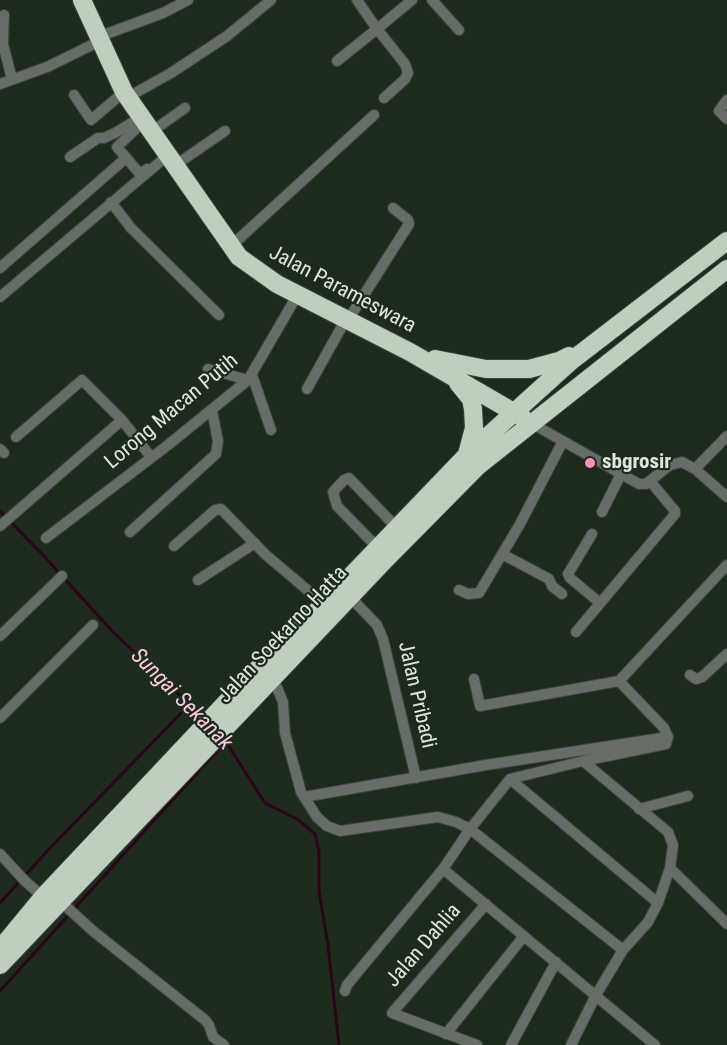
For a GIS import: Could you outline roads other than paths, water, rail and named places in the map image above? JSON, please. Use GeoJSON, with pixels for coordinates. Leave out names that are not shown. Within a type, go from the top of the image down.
{"type":"FeatureCollection","features":[{"type":"Feature","properties":{"kind":"highway","name":"Jalan Parameswara"},"geometry":{"type":"LineString","coordinates":[[82,0],[126,94],[230,247],[249,266],[277,284],[410,351],[531,423]]}},
{"type":"Feature","properties":{"kind":"highway"},"geometry":{"type":"LineString","coordinates":[[410,351],[444,362],[486,369],[530,369],[559,361],[590,346],[727,241]]}},
{"type":"Feature","properties":{"kind":"highway","name":"Jalan Soekarno Hatta"},"geometry":{"type":"LineString","coordinates":[[225,717],[273,678],[478,466],[726,272]]}},
{"type":"Feature","properties":{"kind":"highway"},"geometry":{"type":"LineString","coordinates":[[513,411],[528,411],[539,405],[614,346],[644,334]]}},
{"type":"Feature","properties":{"kind":"highway","name":"Jalan Soekarno Hatta"},"geometry":{"type":"LineString","coordinates":[[0,965],[63,906],[225,717],[270,656],[324,604],[466,456],[513,411],[590,346]]}},
{"type":"Feature","properties":{"kind":"highway"},"geometry":{"type":"LineString","coordinates":[[446,372],[471,399],[474,428],[466,456]]}},
{"type":"Feature","properties":{"kind":"highway","name":"Jalan Soekarno Hatta"},"geometry":{"type":"LineString","coordinates":[[0,949],[63,906]]}},
{"type":"Feature","properties":{"kind":"street"},"geometry":{"type":"LineString","coordinates":[[0,84],[47,67],[99,39],[188,0]]}},
{"type":"Feature","properties":{"kind":"street"},"geometry":{"type":"LineString","coordinates":[[92,119],[126,94],[171,73],[227,36],[272,0]]}},
{"type":"Feature","properties":{"kind":"street"},"geometry":{"type":"LineString","coordinates":[[357,0],[405,64],[408,73],[405,79],[384,98]]}},
{"type":"Feature","properties":{"kind":"street"},"geometry":{"type":"LineString","coordinates":[[337,61],[412,0]]}},
{"type":"Feature","properties":{"kind":"street"},"geometry":{"type":"LineString","coordinates":[[432,0],[459,30]]}},
{"type":"Feature","properties":{"kind":"street"},"geometry":{"type":"LineString","coordinates":[[4,15],[3,44],[12,79]]}},
{"type":"Feature","properties":{"kind":"street"},"geometry":{"type":"LineString","coordinates":[[74,95],[92,119],[94,133],[98,138]]}},
{"type":"Feature","properties":{"kind":"street"},"geometry":{"type":"LineString","coordinates":[[727,100],[719,111],[727,119]]}},
{"type":"Feature","properties":{"kind":"street"},"geometry":{"type":"LineString","coordinates":[[70,157],[98,138],[104,138],[185,108]]}},
{"type":"Feature","properties":{"kind":"street"},"geometry":{"type":"LineString","coordinates":[[230,247],[374,115]]}},
{"type":"Feature","properties":{"kind":"street"},"geometry":{"type":"LineString","coordinates":[[145,123],[118,145],[118,148],[140,174],[225,131]]}},
{"type":"Feature","properties":{"kind":"street"},"geometry":{"type":"LineString","coordinates":[[0,268],[126,158]]}},
{"type":"Feature","properties":{"kind":"street"},"geometry":{"type":"LineString","coordinates":[[0,297],[111,202],[169,158]]}},
{"type":"Feature","properties":{"kind":"street"},"geometry":{"type":"LineString","coordinates":[[111,202],[130,228],[219,315]]}},
{"type":"Feature","properties":{"kind":"street"},"geometry":{"type":"LineString","coordinates":[[307,388],[347,320],[409,224],[408,220],[393,208]]}},
{"type":"Feature","properties":{"kind":"street","name":"Lorong Macan Putih"},"geometry":{"type":"LineString","coordinates":[[46,538],[250,378],[298,294]]}},
{"type":"Feature","properties":{"kind":"street"},"geometry":{"type":"LineString","coordinates":[[208,369],[250,378],[271,430]]}},
{"type":"Feature","properties":{"kind":"street"},"geometry":{"type":"LineString","coordinates":[[16,437],[82,380],[122,420],[151,457]]}},
{"type":"Feature","properties":{"kind":"street"},"geometry":{"type":"LineString","coordinates":[[130,532],[216,454],[218,441],[212,410]]}},
{"type":"Feature","properties":{"kind":"street"},"geometry":{"type":"LineString","coordinates":[[1,525],[122,420]]}},
{"type":"Feature","properties":{"kind":"street"},"geometry":{"type":"LineString","coordinates":[[531,423],[642,485],[650,482],[674,463],[682,462],[695,469],[727,497]]}},
{"type":"Feature","properties":{"kind":"street"},"geometry":{"type":"LineString","coordinates":[[695,469],[727,436]]}},
{"type":"Feature","properties":{"kind":"street"},"geometry":{"type":"LineString","coordinates":[[459,590],[478,594],[563,441]]}},
{"type":"Feature","properties":{"kind":"street"},"geometry":{"type":"LineString","coordinates":[[602,512],[621,474]]}},
{"type":"Feature","properties":{"kind":"street"},"geometry":{"type":"LineString","coordinates":[[378,548],[337,506],[333,492],[344,480],[349,478],[397,528]]}},
{"type":"Feature","properties":{"kind":"street"},"geometry":{"type":"LineString","coordinates":[[576,632],[675,514],[675,511],[650,482]]}},
{"type":"Feature","properties":{"kind":"street"},"geometry":{"type":"LineString","coordinates":[[174,546],[219,509],[224,510],[266,555],[324,604]]}},
{"type":"Feature","properties":{"kind":"street"},"geometry":{"type":"LineString","coordinates":[[592,534],[568,574],[600,603]]}},
{"type":"Feature","properties":{"kind":"street"},"geometry":{"type":"LineString","coordinates":[[198,580],[255,543]]}},
{"type":"Feature","properties":{"kind":"street"},"geometry":{"type":"LineString","coordinates":[[502,554],[550,580],[552,586],[562,594]]}},
{"type":"Feature","properties":{"kind":"street"},"geometry":{"type":"LineString","coordinates":[[474,679],[480,706],[619,681],[727,565]]}},
{"type":"Feature","properties":{"kind":"street"},"geometry":{"type":"LineString","coordinates":[[0,636],[62,576]]}},
{"type":"Feature","properties":{"kind":"street","name":"Jalan Pribadi"},"geometry":{"type":"LineString","coordinates":[[350,597],[376,625],[383,639],[416,778]]}},
{"type":"Feature","properties":{"kind":"street"},"geometry":{"type":"LineString","coordinates":[[0,718],[93,625]]}},
{"type":"Feature","properties":{"kind":"street"},"geometry":{"type":"LineString","coordinates":[[690,675],[696,679],[702,677],[727,654]]}},
{"type":"Feature","properties":{"kind":"street"},"geometry":{"type":"LineString","coordinates":[[273,678],[281,696],[285,733],[301,792],[317,817],[327,826],[335,830],[346,830],[438,817],[447,818],[470,829],[623,950]]}},
{"type":"Feature","properties":{"kind":"street"},"geometry":{"type":"LineString","coordinates":[[345,991],[347,985],[443,869],[470,829],[510,779],[583,761],[664,745],[667,742],[668,737],[664,728],[619,681]]}},
{"type":"Feature","properties":{"kind":"street"},"geometry":{"type":"LineString","coordinates":[[304,797],[668,737]]}},
{"type":"Feature","properties":{"kind":"street"},"geometry":{"type":"LineString","coordinates":[[571,1045],[596,995],[623,950],[648,922],[658,903],[670,868],[673,845],[670,834],[583,761]]}},
{"type":"Feature","properties":{"kind":"street"},"geometry":{"type":"LineString","coordinates":[[510,779],[658,903]]}},
{"type":"Feature","properties":{"kind":"street"},"geometry":{"type":"LineString","coordinates":[[639,808],[688,796]]}},
{"type":"Feature","properties":{"kind":"street"},"geometry":{"type":"LineString","coordinates":[[0,854],[22,877],[63,906],[205,1020],[209,1025],[210,1041],[224,1045]]}},
{"type":"Feature","properties":{"kind":"street"},"geometry":{"type":"LineString","coordinates":[[670,868],[727,924]]}},
{"type":"Feature","properties":{"kind":"street"},"geometry":{"type":"LineString","coordinates":[[443,869],[596,995],[650,1043]]}},
{"type":"Feature","properties":{"kind":"street","name":"Jalan Dahlia"},"geometry":{"type":"LineString","coordinates":[[446,1034],[392,1013],[486,904]]}},
{"type":"Feature","properties":{"kind":"street"},"geometry":{"type":"LineString","coordinates":[[477,1045],[446,1034],[524,936]]}},
{"type":"Feature","properties":{"kind":"street"},"geometry":{"type":"LineString","coordinates":[[511,1045],[556,962]]}},
{"type":"Feature","properties":{"kind":"waterway","name":"Sungai Sekanak"},"geometry":{"type":"LineString","coordinates":[[0,511],[112,631],[203,717]]}},
{"type":"Feature","properties":{"kind":"waterway"},"geometry":{"type":"LineString","coordinates":[[0,903],[50,848],[190,704]]}},
{"type":"Feature","properties":{"kind":"waterway","name":"Sungai Sekanak"},"geometry":{"type":"LineString","coordinates":[[224,739],[265,803],[297,819],[315,834],[319,852],[319,891],[328,945],[339,1045]]}},
{"type":"Feature","properties":{"kind":"waterway"},"geometry":{"type":"LineString","coordinates":[[0,991],[226,741]]}},
{"type":"Feature","properties":{"kind":"place","name":"sbgrosir"},"geometry":{"type":"Point","coordinates":[590,463]}}]}
